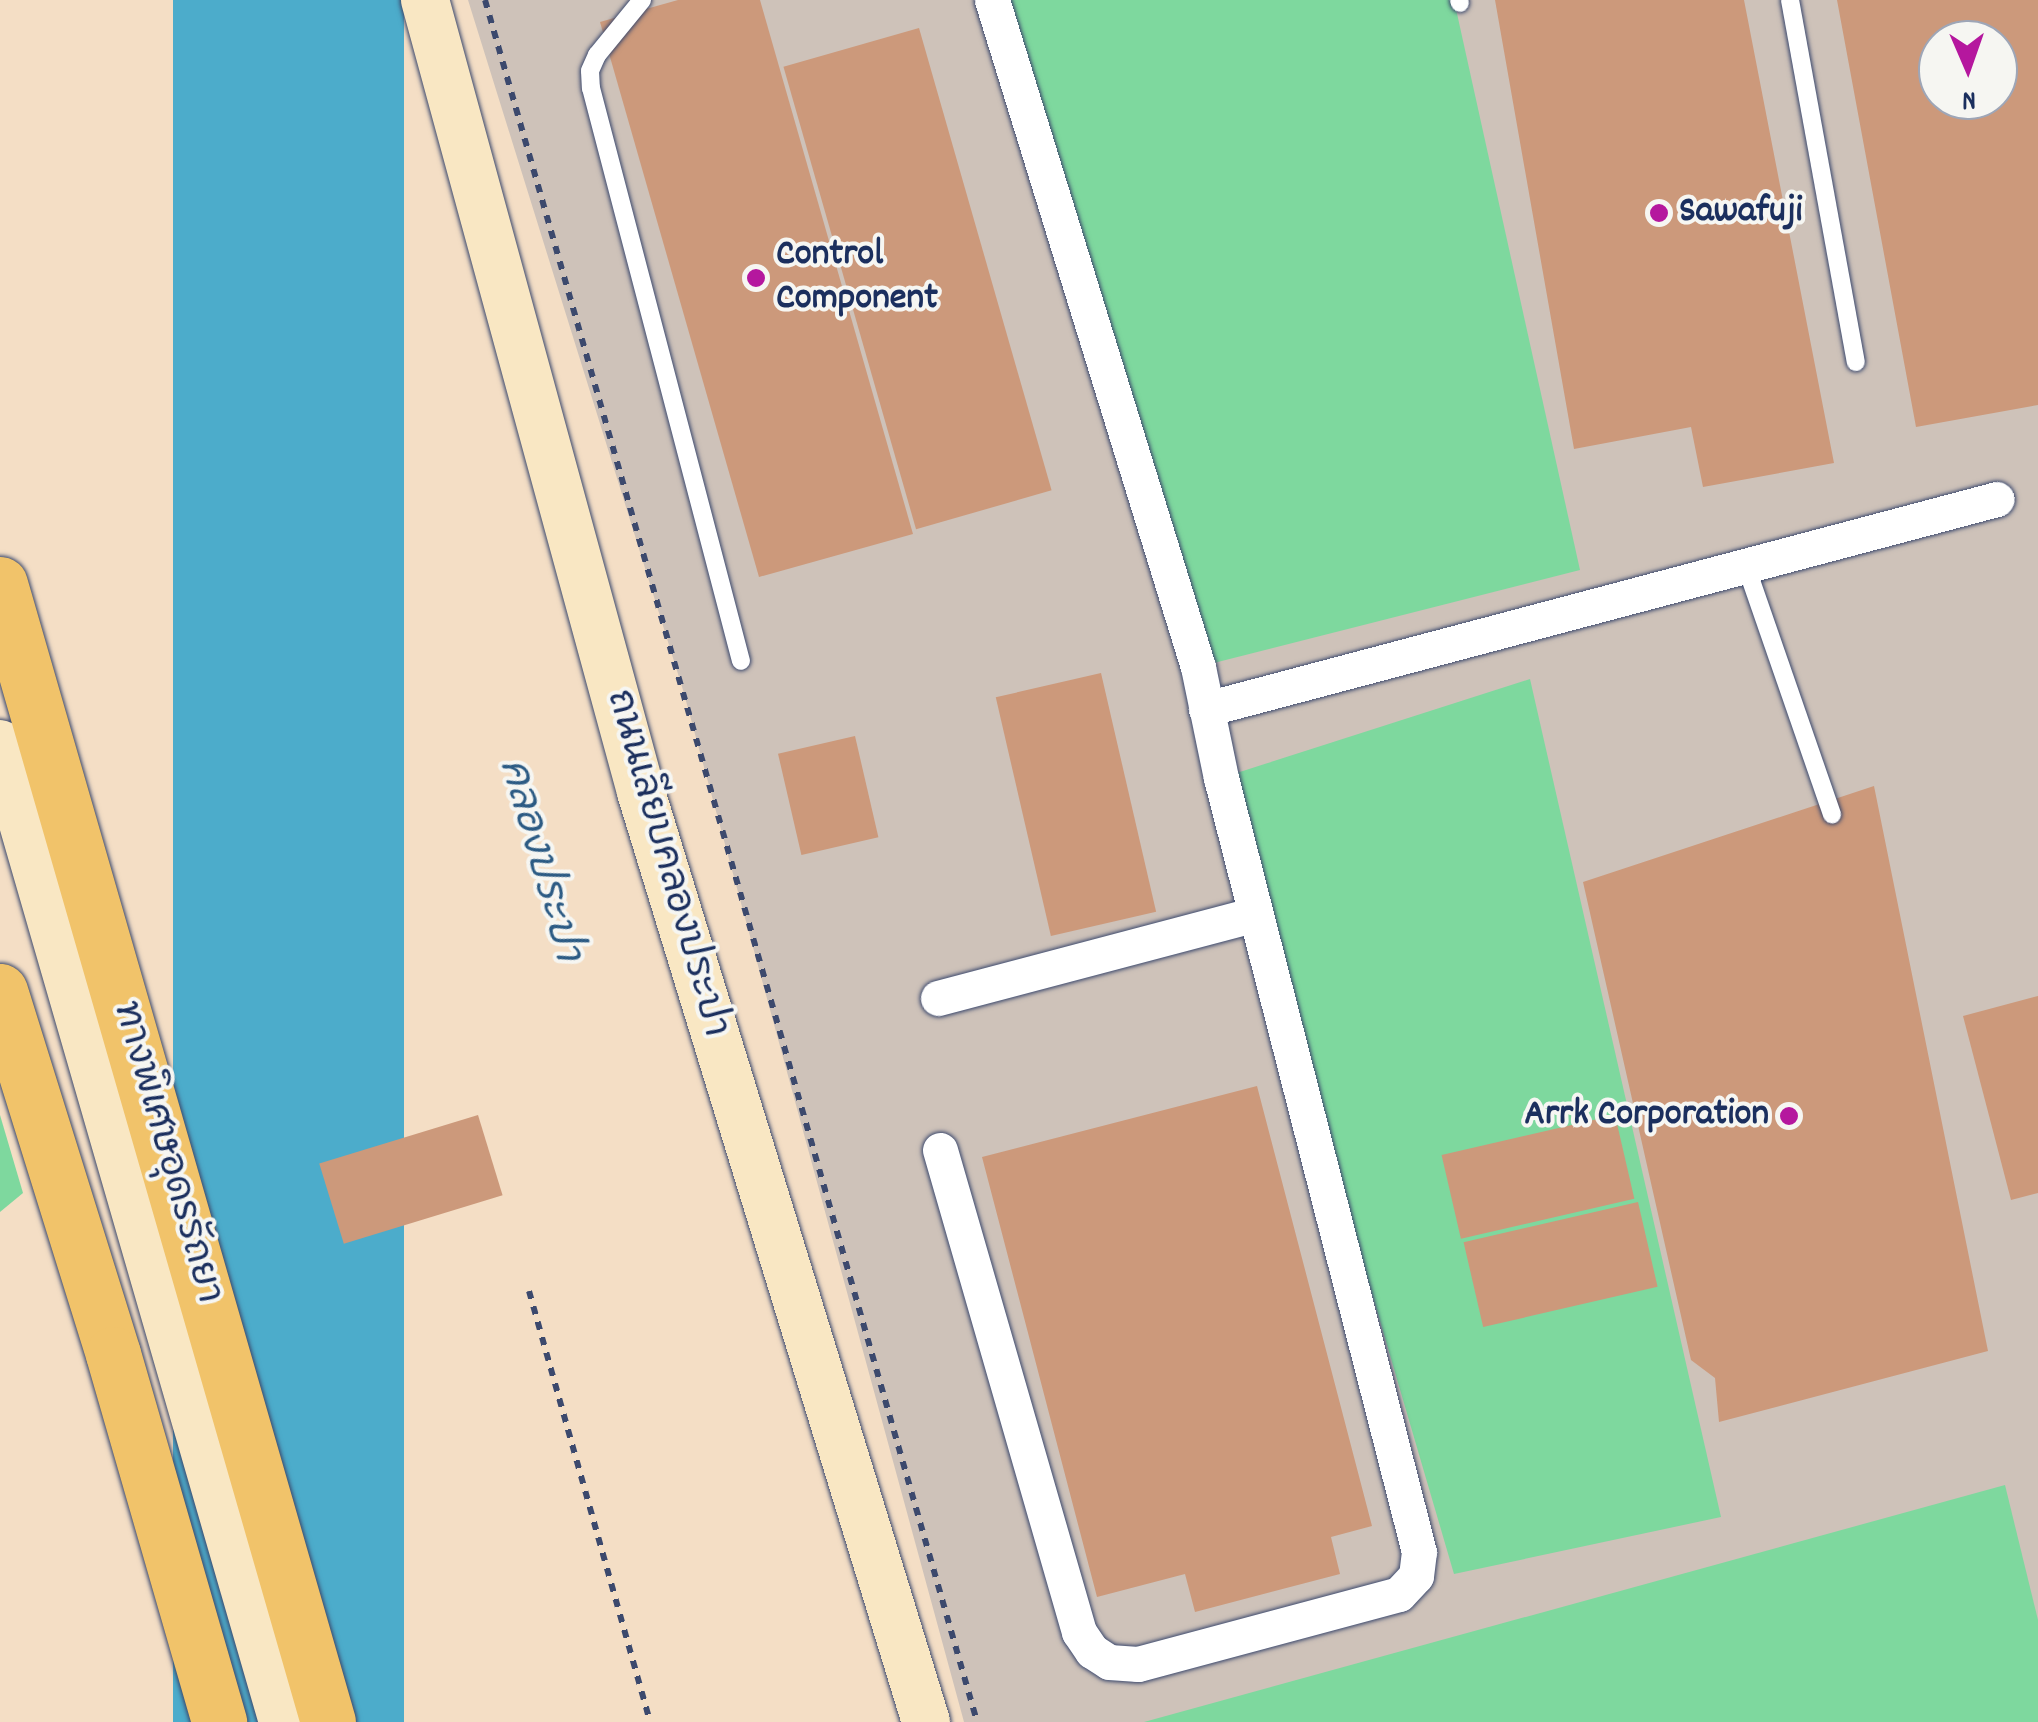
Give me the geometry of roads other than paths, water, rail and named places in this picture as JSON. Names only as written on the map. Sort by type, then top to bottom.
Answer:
[{"type":"highway","name":"ทางพิเศษอุดรรัถยา","points":[[0,584],[328,1722]]},
{"type":"highway","points":[[0,991],[118,1373],[219,1722]]},
{"type":"street","name":"ถนนเลียบคลองประปา","points":[[424,0],[641,792],[926,1722]]},
{"type":"street","points":[[940,1150],[1078,1632],[1092,1651],[1109,1662],[1138,1664],[1399,1594],[1416,1576],[1419,1552],[1255,914],[1192,648],[992,0]]},
{"type":"street","points":[[1206,709],[1998,500]]},
{"type":"street","points":[[0,744],[283,1722]]},
{"type":"street","points":[[938,998],[1255,914]]},
{"type":"lane","points":[[642,0],[597,55],[590,71],[591,88],[741,661]]},
{"type":"lane","points":[[1790,0],[1856,362]]},
{"type":"lane","points":[[1746,566],[1832,815]]},
{"type":"water","points":[[173,0],[404,0],[404,1722],[173,1722]]},
{"type":"place","name":"Sawafuji","points":[[1659,213]]},
{"type":"place","name":"Control Component","points":[[756,278]]},
{"type":"place","name":"Arrk Corporation","points":[[1789,1116]]},
{"type":"water label","name":"คลองประปา","points":[[537,861]]}]
